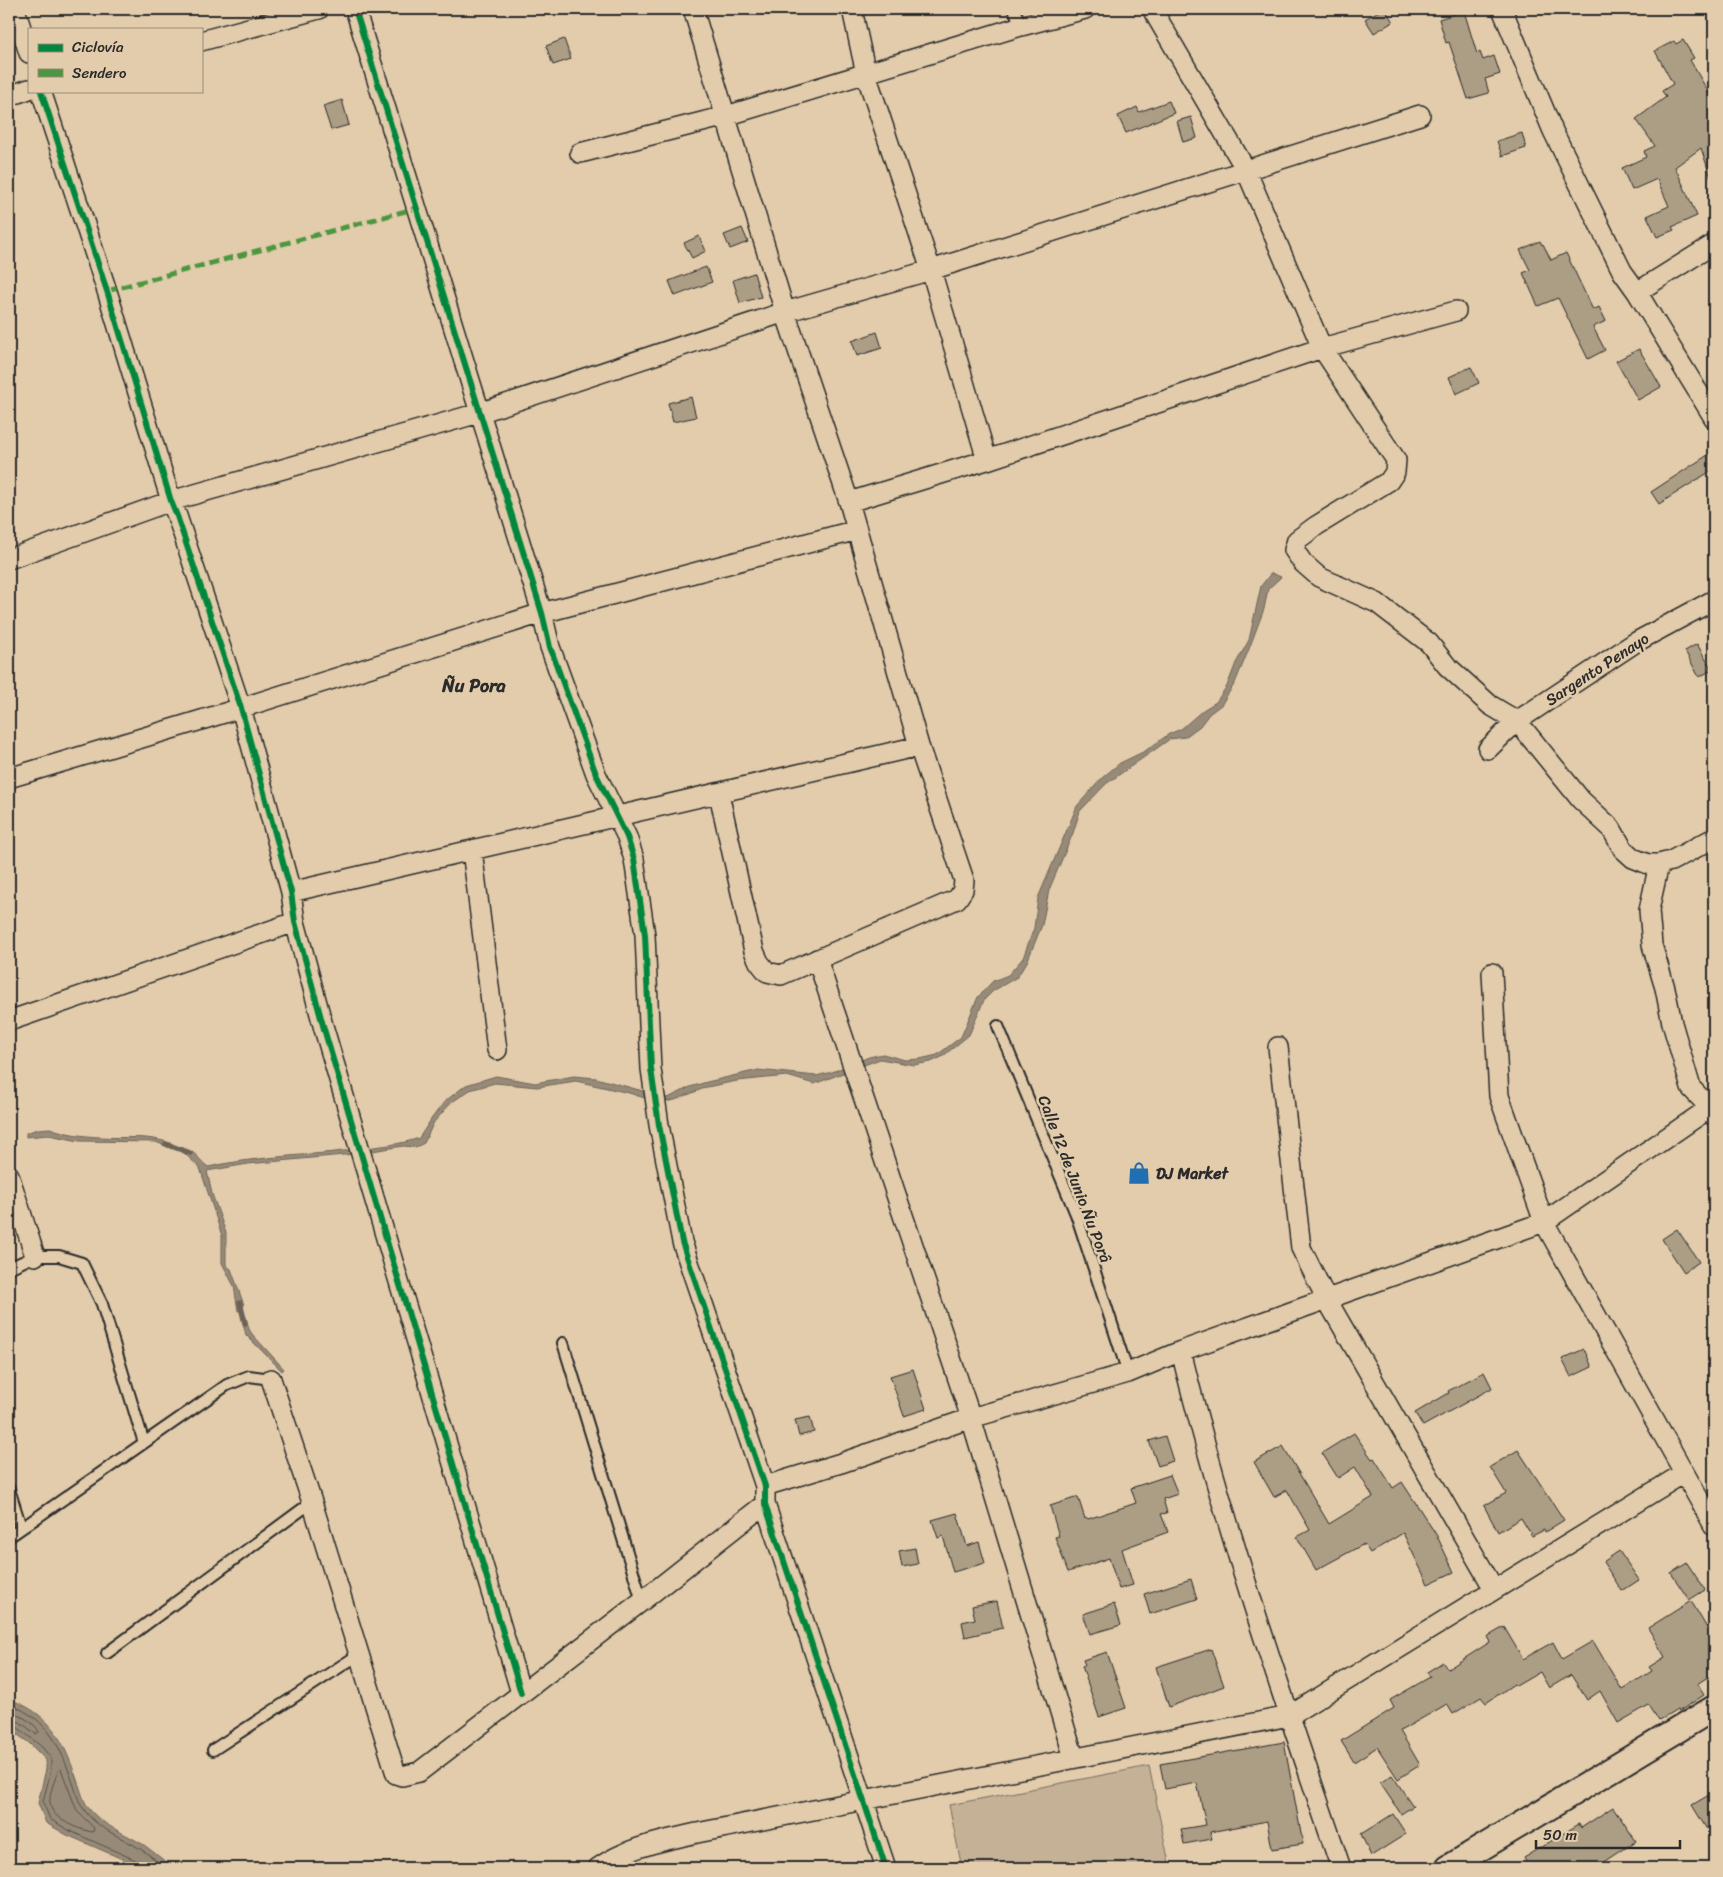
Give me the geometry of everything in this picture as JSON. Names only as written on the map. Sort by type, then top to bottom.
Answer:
[{"type":"street","points":[[15,9],[28,50]]},
{"type":"street","points":[[202,41],[319,9]]},
{"type":"street","points":[[355,9],[542,613],[550,647],[596,774],[627,837],[634,859],[645,935],[651,1069],[659,1125],[682,1242],[886,1868]]},
{"type":"street","points":[[693,9],[785,312],[849,502],[919,746],[964,880],[963,890],[957,899],[817,960],[781,975],[767,972],[754,952],[719,794]]},
{"type":"street","points":[[852,9],[866,74],[931,270],[987,460]]},
{"type":"street","points":[[580,153],[726,116],[1021,26],[1085,9]]},
{"type":"street","points":[[1152,9],[1246,170],[1322,348],[1396,460],[1395,472],[1389,481],[1316,526],[1298,540],[1294,550],[1303,563],[1319,577],[1384,608],[1429,643],[1447,666],[1490,705],[1517,721],[1581,800],[1611,828],[1623,849],[1633,858],[1648,864],[1659,864],[1671,861],[1714,838]]},
{"type":"street","points":[[1502,9],[1553,131],[1622,271],[1637,292],[1714,418]]},
{"type":"street","points":[[9,96],[28,89]]},
{"type":"street","points":[[41,92],[107,291],[171,501],[241,708],[291,892],[295,922],[324,1029],[521,1693]]},
{"type":"street","points":[[9,559],[171,501],[479,413],[785,312],[931,270],[1420,115]]},
{"type":"street","points":[[1637,292],[1714,244]]},
{"type":"street","points":[[849,502],[987,460],[1322,348],[1456,311]]},
{"type":"street","points":[[9,778],[241,708],[542,613],[856,530]]},
{"type":"street","name":"Sargento Penayo","points":[[1488,749],[1517,721],[1636,642],[1714,600]]},
{"type":"street","points":[[291,892],[919,746]]},
{"type":"street","points":[[472,850],[497,1050]]},
{"type":"street","points":[[271,1379],[312,1502],[396,1774],[402,1776],[419,1772],[642,1601],[765,1495],[841,1463],[971,1418],[1128,1373],[1181,1352],[1544,1222],[1713,1110],[1691,1088],[1652,945],[1649,910],[1659,864]]},
{"type":"street","points":[[9,1020],[295,922]]},
{"type":"street","points":[[817,960],[971,1418],[1074,1758]]},
{"type":"street","points":[[1492,973],[1499,1096],[1544,1222],[1714,1526]]},
{"type":"street","points":[[1278,1047],[1301,1248],[1327,1300],[1494,1589]]},
{"type":"street","points":[[9,1175],[35,1256]]},
{"type":"street","points":[[1181,1352],[1204,1442],[1289,1716],[1341,1868]]},
{"type":"street","points":[[598,1868],[617,1856],[639,1847],[697,1833],[1289,1716],[1684,1473]]},
{"type":"street","points":[[1448,1868],[1714,1708]]},
{"type":"lane","points":[[1014,9],[1021,26]]},
{"type":"lane","name":"Calle 12 de Junio Ñu Porâ","points":[[998,1026],[1076,1214],[1128,1373]]},
{"type":"lane","points":[[9,1268],[35,1256],[59,1256],[82,1264],[102,1304],[144,1443]]},
{"type":"lane","points":[[563,1343],[642,1601]]},
{"type":"lane","points":[[9,1537],[227,1385],[249,1376],[271,1379]]},
{"type":"lane","points":[[9,1489],[21,1527]]},
{"type":"lane","points":[[107,1653],[312,1502]]},
{"type":"lane","points":[[213,1750],[358,1655]]},
{"type":"shaded area","points":[[1149,1766],[1170,1868],[962,1868],[949,1805]]},
{"type":"water","points":[[1271,573],[1281,577],[1268,589],[1264,609],[1249,649],[1235,683],[1221,705],[1209,714],[1200,726],[1185,737],[1170,739],[1106,784],[1080,811],[1073,833],[1049,890],[1042,925],[1027,962],[1017,977],[993,991],[984,1000],[969,1035],[942,1057],[931,1062],[914,1065],[880,1059],[814,1084],[787,1076],[737,1081],[707,1087],[675,1100],[660,1103],[629,1093],[576,1081],[537,1087],[495,1083],[470,1090],[452,1102],[434,1122],[424,1143],[416,1147],[403,1146],[354,1154],[248,1164],[207,1171],[212,1194],[226,1233],[226,1265],[231,1269],[244,1305],[242,1310],[238,1311],[234,1286],[222,1263],[222,1236],[200,1168],[184,1153],[185,1149],[195,1154],[208,1167],[249,1160],[392,1145],[419,1138],[444,1102],[466,1085],[496,1076],[535,1083],[574,1076],[596,1078],[668,1098],[690,1087],[758,1070],[816,1076],[832,1072],[869,1057],[883,1054],[905,1060],[937,1055],[961,1037],[978,997],[993,981],[1008,975],[1023,958],[1034,928],[1038,898],[1077,806],[1103,777],[1120,763],[1145,751],[1169,734],[1181,729],[1203,710],[1216,702],[1227,686],[1236,663],[1249,640],[1261,586]]},
{"type":"water","points":[[50,1128],[80,1135],[145,1138],[173,1144],[172,1149],[156,1142],[79,1141],[49,1135],[26,1137],[26,1133]]},
{"type":"water","points":[[246,1317],[252,1334],[284,1369],[282,1371],[246,1335],[242,1319]]},
{"type":"water","points":[[9,1699],[35,1712],[53,1729],[65,1750],[87,1806],[92,1813],[106,1824],[144,1845],[174,1868],[143,1868],[67,1835],[46,1823],[38,1803],[46,1769],[46,1760],[28,1742],[9,1729]]},
{"type":"building","points":[[1385,9],[1393,22],[1374,33],[1365,19]]},
{"type":"building","points":[[1464,11],[1477,54],[1480,52],[1483,60],[1494,56],[1500,74],[1485,79],[1489,93],[1468,99],[1449,42],[1446,43],[1439,19]]},
{"type":"building","points":[[564,39],[571,59],[553,65],[546,46]]},
{"type":"building","points":[[1683,40],[1694,58],[1690,60],[1714,102],[1714,178],[1711,178],[1701,148],[1675,167],[1697,216],[1672,227],[1674,230],[1657,237],[1647,216],[1669,206],[1657,179],[1632,190],[1622,168],[1646,157],[1644,151],[1655,146],[1636,119],[1666,97],[1662,91],[1673,84],[1655,51],[1674,41],[1676,44]]},
{"type":"building","points":[[342,100],[349,125],[331,130],[323,106]]},
{"type":"building","points":[[1169,101],[1174,113],[1126,133],[1118,116],[1137,107],[1139,112]]},
{"type":"building","points":[[1191,117],[1197,138],[1183,142],[1177,121]]},
{"type":"building","points":[[1522,133],[1526,148],[1502,156],[1497,141]]},
{"type":"building","points":[[742,228],[748,242],[730,249],[724,235]]},
{"type":"building","points":[[699,236],[706,251],[692,258],[684,243]]},
{"type":"building","points":[[1540,241],[1551,260],[1566,253],[1593,310],[1599,307],[1606,321],[1593,327],[1605,350],[1588,359],[1558,298],[1538,306],[1523,273],[1530,270],[1520,250]]},
{"type":"building","points":[[706,267],[712,282],[675,296],[669,281]]},
{"type":"building","points":[[754,273],[761,297],[740,303],[733,280]]},
{"type":"building","points":[[877,332],[882,348],[857,356],[852,341]]},
{"type":"building","points":[[1639,349],[1661,387],[1638,400],[1616,361]]},
{"type":"building","points":[[1471,367],[1479,383],[1456,394],[1449,377]]},
{"type":"building","points":[[691,397],[696,417],[673,422],[668,403]]},
{"type":"building","points":[[1714,451],[1714,469],[1659,504],[1651,492]]},
{"type":"building","points":[[1697,644],[1712,670],[1699,677],[1685,651]]},
{"type":"building","points":[[1677,1229],[1699,1262],[1684,1272],[1662,1239]]},
{"type":"building","points":[[1584,1349],[1592,1367],[1571,1377],[1562,1359]]},
{"type":"building","points":[[913,1369],[926,1409],[904,1416],[890,1376]]},
{"type":"building","points":[[1484,1372],[1492,1388],[1423,1426],[1415,1413],[1449,1393],[1448,1391]]},
{"type":"building","points":[[810,1417],[814,1432],[799,1436],[795,1420]]},
{"type":"building","points":[[1354,1433],[1372,1459],[1374,1458],[1393,1488],[1402,1482],[1437,1536],[1454,1572],[1428,1584],[1403,1533],[1370,1553],[1364,1544],[1316,1570],[1297,1537],[1310,1530],[1287,1490],[1274,1497],[1254,1462],[1283,1446],[1329,1524],[1373,1497],[1355,1467],[1338,1478],[1322,1453]]},
{"type":"building","points":[[1165,1436],[1173,1461],[1158,1466],[1149,1441]]},
{"type":"building","points":[[1518,1450],[1564,1520],[1545,1532],[1544,1530],[1532,1536],[1521,1518],[1498,1532],[1484,1506],[1506,1493],[1490,1467]]},
{"type":"building","points":[[1170,1475],[1178,1494],[1163,1499],[1167,1513],[1161,1514],[1168,1532],[1122,1549],[1133,1585],[1119,1589],[1109,1558],[1068,1572],[1055,1537],[1059,1536],[1050,1506],[1078,1497],[1085,1519],[1088,1519],[1136,1503],[1131,1488]]},
{"type":"building","points":[[957,1513],[967,1546],[979,1542],[985,1563],[953,1572],[943,1536],[938,1538],[932,1520]]},
{"type":"building","points":[[915,1548],[918,1564],[902,1567],[899,1551]]},
{"type":"building","points":[[1619,1551],[1639,1580],[1622,1591],[1603,1562]]},
{"type":"building","points":[[1687,1563],[1705,1590],[1689,1600],[1671,1573]]},
{"type":"building","points":[[1191,1579],[1197,1599],[1150,1614],[1144,1594]]},
{"type":"building","points":[[997,1601],[1003,1628],[965,1637],[962,1622],[975,1619],[972,1606]]},
{"type":"building","points":[[1691,1601],[1707,1628],[1714,1624],[1714,1673],[1697,1684],[1704,1695],[1678,1712],[1677,1710],[1659,1721],[1649,1705],[1618,1723],[1600,1691],[1587,1700],[1571,1675],[1549,1688],[1540,1672],[1516,1686],[1514,1684],[1486,1703],[1481,1697],[1453,1714],[1447,1704],[1400,1731],[1420,1765],[1398,1779],[1377,1747],[1354,1762],[1341,1741],[1394,1708],[1390,1700],[1430,1677],[1427,1672],[1443,1662],[1448,1669],[1490,1642],[1487,1637],[1504,1627],[1523,1659],[1553,1642],[1562,1659],[1593,1641],[1622,1690],[1652,1671],[1649,1667],[1665,1657],[1648,1628]]},
{"type":"building","points":[[1114,1604],[1121,1625],[1090,1634],[1083,1614]]},
{"type":"building","points":[[1211,1649],[1224,1686],[1169,1707],[1156,1667]]},
{"type":"building","points":[[1107,1652],[1126,1708],[1099,1717],[1082,1666],[1085,1665],[1083,1660]]},
{"type":"building","points":[[1284,1742],[1303,1844],[1272,1849],[1267,1821],[1210,1832],[1212,1839],[1184,1844],[1181,1829],[1206,1825],[1197,1783],[1165,1789],[1160,1764]]},
{"type":"building","points":[[1392,1775],[1413,1806],[1401,1814],[1380,1783]]},
{"type":"building","points":[[1714,1792],[1714,1841],[1692,1805]]},
{"type":"building","points":[[1613,1807],[1636,1841],[1603,1863],[1607,1868],[1529,1868],[1523,1858],[1579,1824],[1581,1828]]},
{"type":"building","points":[[1393,1814],[1406,1834],[1371,1856],[1361,1834]]},
{"type":"waterway","points":[[166,1144],[190,1153]]},
{"type":"waterway","points":[[240,1303],[245,1323]]},
{"type":"marked path","points":[[107,291],[417,208]]},
{"type":"cycle path","points":[[355,9],[542,613],[550,647],[596,774],[627,837],[634,859],[645,935],[651,1069],[659,1125],[682,1242],[765,1486],[765,1504],[886,1868]]},
{"type":"cycle path","points":[[41,92],[107,291],[171,501],[241,708],[291,892],[295,922],[324,1029],[521,1693]]},
{"type":"place","name":"DJ Market","points":[[1139,1173]]},
{"type":"district","name":"Ñu Pora","points":[[474,686]]}]
